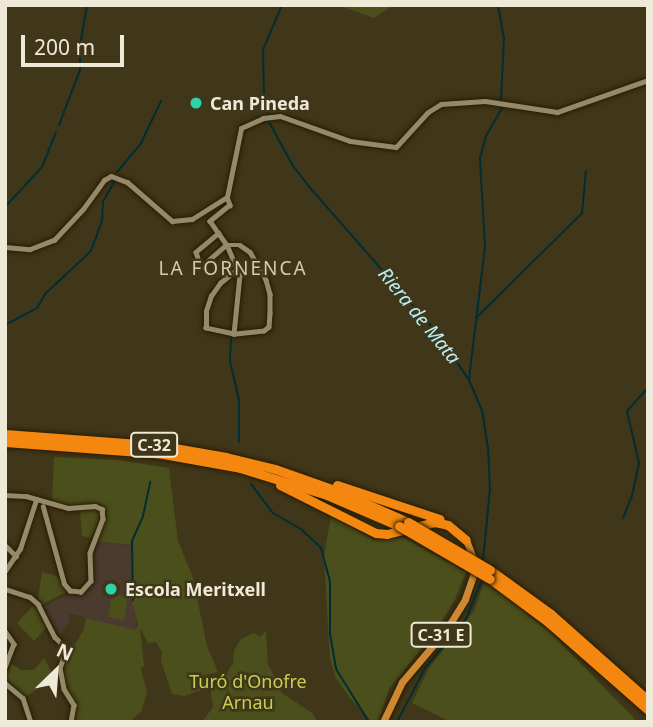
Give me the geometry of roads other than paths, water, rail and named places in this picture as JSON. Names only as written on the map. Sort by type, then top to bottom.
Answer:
[{"type":"highway","name":"C-32","points":[[5,432],[163,446],[275,469],[335,490],[404,524],[490,574],[560,622],[648,700]]},
{"type":"highway","name":"C-32","points":[[5,442],[106,449],[213,463],[316,492],[404,524]]},
{"type":"highway","points":[[5,448],[106,449]]},
{"type":"highway","points":[[213,463],[293,491],[376,533],[387,534],[435,522],[448,525],[466,540]]},
{"type":"highway","points":[[275,469],[282,468],[440,519],[454,526],[466,540]]},
{"type":"highway","name":"C-32","points":[[490,574],[648,710]]},
{"type":"main road","name":"C-31 E","points":[[383,722],[402,682],[446,630],[465,599],[474,573],[473,558],[466,540]]},
{"type":"street","points":[[234,334],[240,280],[226,245],[211,219],[230,205],[227,197],[241,128],[273,116],[350,141],[396,147],[428,112],[441,104],[485,101],[557,111],[648,80]]},
{"type":"street","points":[[5,247],[30,249],[54,240],[111,176],[127,182],[164,216],[176,222],[192,219],[227,197]]},
{"type":"street","points":[[219,233],[196,252],[200,264],[226,245],[240,245],[250,252],[270,294],[267,330],[234,334],[209,330],[205,318],[209,301],[215,289],[237,270]]},
{"type":"street","points":[[5,495],[44,505],[74,509],[96,506],[102,509],[103,519],[90,552],[91,581],[80,592],[70,592],[64,584],[44,505]]},
{"type":"street","points":[[5,570],[16,556],[35,503]]},
{"type":"street","points":[[5,545],[16,556]]},
{"type":"street","points":[[5,589],[38,604],[57,639],[67,649],[60,668],[64,689],[74,705],[71,722]]},
{"type":"street","points":[[5,631],[14,644],[5,668]]},
{"type":"street","points":[[5,683],[26,702],[31,722]]},
{"type":"waterway","points":[[59,125],[80,70],[80,46],[87,5]]},
{"type":"waterway","name":"Riera de Mata","points":[[282,5],[263,50],[264,93],[269,122],[293,166],[437,333],[469,380],[482,410],[488,447],[490,489],[483,560]]},
{"type":"waterway","points":[[498,5],[504,38],[501,100]]},
{"type":"waterway","points":[[117,172],[141,143],[161,101]]},
{"type":"waterway","points":[[469,379],[485,246],[480,158],[486,136],[502,108]]},
{"type":"waterway","points":[[5,207],[42,167],[56,133]]},
{"type":"waterway","points":[[476,318],[582,213],[586,171]]},
{"type":"waterway","points":[[5,325],[37,308],[45,294],[91,251],[102,221],[103,201],[115,181]]},
{"type":"waterway","points":[[231,339],[230,361],[239,399],[239,442]]},
{"type":"waterway","points":[[623,518],[632,496],[639,463],[627,411],[648,388]]},
{"type":"waterway","points":[[133,600],[132,541],[143,516],[150,482]]},
{"type":"waterway","points":[[251,484],[273,513],[302,530],[321,548],[330,581],[330,634],[336,669],[369,722]]},
{"type":"waterway","name":"Riera de Mata","points":[[397,722],[425,668],[466,619],[482,580]]},
{"type":"place","name":"Can Pineda","points":[[196,103]]},
{"type":"place","name":"Escola Meritxell","points":[[111,589]]},
{"type":"district","name":"LA FORNENCA","points":[[233,269]]},
{"type":"park label","name":"Turó d'Onofre Arnau","points":[[248,692]]}]
